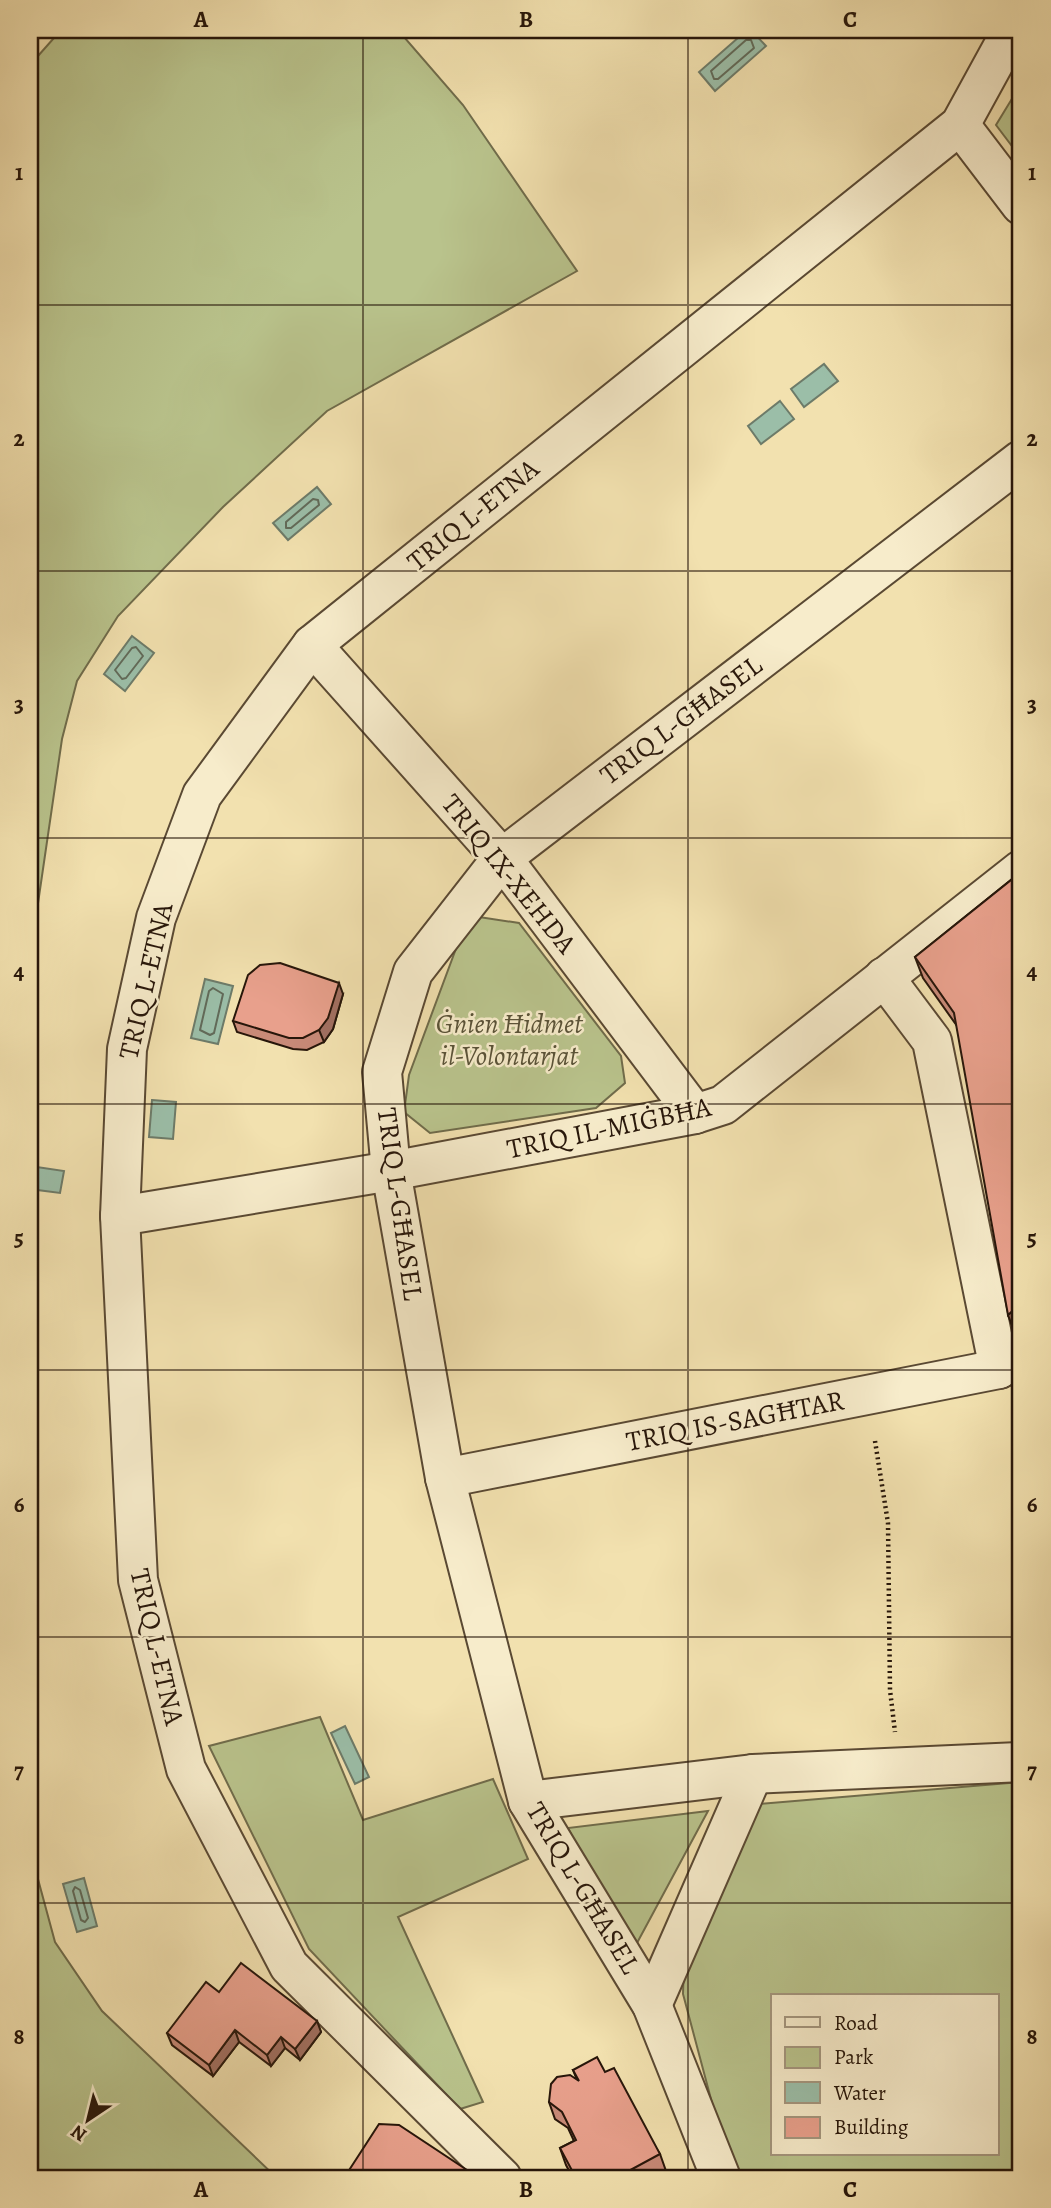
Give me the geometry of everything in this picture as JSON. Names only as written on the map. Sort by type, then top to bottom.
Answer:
[{"type":"street","name":"TRIQ L-ETNA","points":[[502,2178],[289,1966],[186,1769],[138,1580],[120,1216],[127,1049],[156,918],[202,795],[312,645],[960,125],[1012,30]]},
{"type":"street","points":[[960,125],[1021,205]]},
{"type":"street","name":"TRIQ L-GĦASEL","points":[[722,2178],[652,2005],[528,1801],[445,1478],[391,1171],[382,1072],[412,972],[502,858],[1021,460]]},
{"type":"street","name":"TRIQ IX-XEHDA","points":[[312,645],[502,858],[695,1114]]},
{"type":"street","name":"TRIQ IL-MIĠBĦA","points":[[120,1216],[391,1171],[695,1114],[723,1105],[1021,870]]},
{"type":"street","points":[[884,977],[932,1041],[1010,1363]]},
{"type":"street","name":"TRIQ IS-SAGĦTAR","points":[[445,1478],[1010,1363]]},
{"type":"street","points":[[528,1801],[753,1774],[1021,1762]]},
{"type":"street","points":[[652,2005],[753,1774]]},
{"type":"path","points":[[875,1441],[888,1523],[890,1690],[900,1768]]},
{"type":"green space","points":[[61,30],[398,30],[463,105],[577,271],[327,411],[223,507],[118,616],[77,681],[62,739],[30,958],[30,65]]},
{"type":"green space","points":[[1021,84],[1021,158],[996,125]]},
{"type":"green space","name":"Ġnien Ħidmet il-Volontarjat","points":[[479,917],[519,923],[621,1056],[625,1083],[596,1108],[430,1133],[404,1112],[409,1075],[457,946]]},
{"type":"green space","points":[[320,1717],[363,1820],[493,1779],[528,1859],[398,1917],[483,2102],[460,2109],[309,1949],[209,1746]]},
{"type":"green space","points":[[1021,1782],[1021,2178],[732,2178],[683,1994],[685,1929],[758,1804]]},
{"type":"green space","points":[[708,1811],[630,1956],[568,1828]]},
{"type":"green space","points":[[30,1834],[35,1868],[55,1942],[102,2011],[277,2178],[30,2178]]},
{"type":"water","points":[[747,30],[751,30],[766,46],[715,91],[699,72]]},
{"type":"water","points":[[824,364],[838,381],[804,407],[791,389]]},
{"type":"water","points":[[780,401],[794,419],[761,444],[748,426]]},
{"type":"water","points":[[317,487],[331,504],[288,540],[273,523]]},
{"type":"water","points":[[132,636],[154,653],[125,691],[104,674]]},
{"type":"water","points":[[205,979],[233,986],[218,1044],[191,1038]]},
{"type":"water","points":[[152,1100],[176,1102],[173,1139],[149,1137]]},
{"type":"water","points":[[30,1166],[64,1171],[60,1193],[30,1189]]},
{"type":"water","points":[[345,1726],[369,1777],[355,1784],[331,1733]]},
{"type":"water","points":[[84,1878],[97,1926],[77,1932],[63,1884]]},
{"type":"building","points":[[1021,872],[1021,1303],[1008,1315],[954,1013],[915,957]]},
{"type":"building","points":[[280,963],[339,983],[328,1018],[319,1030],[303,1038],[289,1038],[233,1021],[248,975],[260,965]]},
{"type":"building","points":[[241,1963],[317,2021],[295,2049],[281,2037],[267,2055],[235,2030],[209,2065],[167,2033],[206,1982],[219,1992]]},
{"type":"building","points":[[597,2057],[605,2072],[614,2068],[660,2154],[623,2174],[625,2178],[596,2178],[593,2171],[576,2178],[560,2148],[576,2140],[562,2112],[549,2102],[551,2084],[557,2077],[570,2075],[579,2081],[573,2070]]},
{"type":"building","points":[[379,2124],[399,2125],[473,2174],[470,2178],[344,2178]]}]
